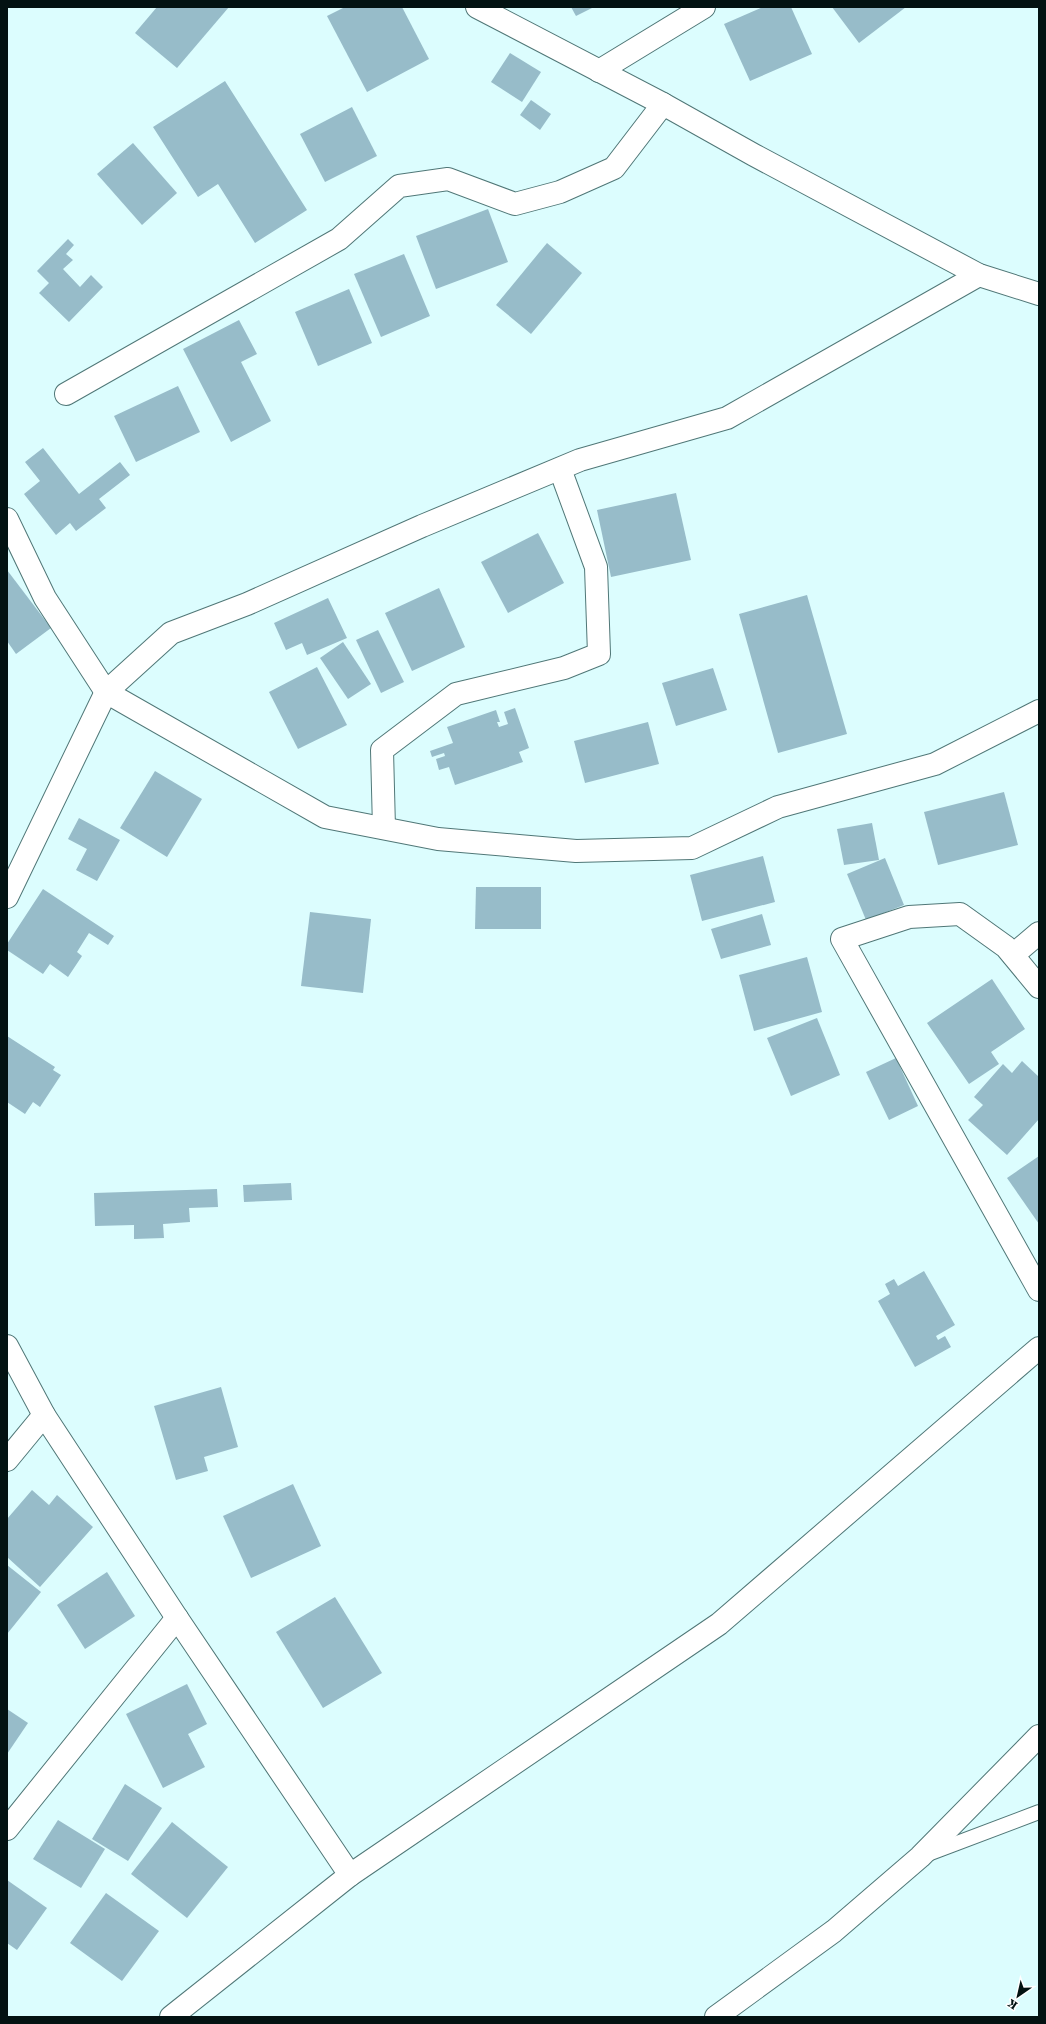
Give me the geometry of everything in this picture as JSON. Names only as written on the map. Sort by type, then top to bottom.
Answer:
[{"type":"street","points":[[478,7],[663,104],[754,155],[979,275],[1039,294]]},
{"type":"street","points":[[599,71],[704,7]]},
{"type":"street","points":[[66,394],[339,239],[399,186],[448,179],[515,204],[560,192],[614,168],[663,104]]},
{"type":"street","points":[[7,897],[106,692],[171,633],[247,604],[422,526],[580,460],[726,418],[979,275]]},
{"type":"street","points":[[384,828],[382,750],[456,694],[564,668],[599,654],[596,567],[560,469]]},
{"type":"street","points":[[7,518],[45,598],[106,692],[325,817],[438,839],[576,851],[692,848],[778,808],[935,764],[1039,711]]},
{"type":"street","points":[[1039,987],[1006,947],[960,914],[909,918],[842,939],[1039,1290]]},
{"type":"street","points":[[1013,955],[1039,933]]},
{"type":"street","points":[[7,1346],[44,1415],[177,1618],[350,1874]]},
{"type":"street","points":[[172,2017],[350,1874],[719,1624],[1039,1348]]},
{"type":"street","points":[[7,1460],[44,1415]]},
{"type":"street","points":[[7,1829],[177,1618]]},
{"type":"street","points":[[716,2017],[834,1931],[920,1857],[1039,1736]]},
{"type":"lane","points":[[920,1857],[1039,1812]]},
{"type":"building","points":[[157,7],[229,7],[177,68],[135,33]]},
{"type":"building","points":[[345,7],[402,7],[429,59],[367,92],[327,16]]},
{"type":"building","points":[[571,7],[594,7],[576,16]]},
{"type":"building","points":[[763,7],[791,7],[812,54],[750,81],[724,24]]},
{"type":"building","points":[[832,7],[906,7],[859,43]]},
{"type":"building","points":[[510,53],[541,72],[522,102],[491,82]]},
{"type":"building","points":[[225,81],[307,210],[255,243],[218,184],[198,197],[153,127]]},
{"type":"building","points":[[531,100],[551,114],[540,130],[520,115]]},
{"type":"building","points":[[352,107],[377,156],[325,182],[300,134]]},
{"type":"building","points":[[133,143],[177,193],[142,225],[97,174]]},
{"type":"building","points":[[488,209],[508,262],[436,289],[416,236]]},
{"type":"building","points":[[68,239],[74,245],[66,254],[73,260],[63,269],[80,287],[91,275],[103,287],[69,322],[39,293],[49,283],[37,271]]},
{"type":"building","points":[[547,243],[582,273],[531,334],[496,305]]},
{"type":"building","points":[[404,254],[430,316],[381,337],[354,274]]},
{"type":"building","points":[[349,289],[372,343],[318,366],[295,312]]},
{"type":"building","points":[[239,320],[257,354],[241,362],[271,421],[231,442],[183,349]]},
{"type":"building","points":[[178,386],[200,432],[136,462],[114,416]]},
{"type":"building","points":[[43,448],[79,494],[120,462],[130,475],[99,499],[106,508],[76,531],[70,523],[56,535],[24,494],[40,481],[25,462]]},
{"type":"building","points":[[676,493],[691,560],[611,577],[597,510]]},
{"type":"building","points":[[538,533],[564,583],[508,613],[481,562]]},
{"type":"building","points":[[7,570],[51,628],[16,654],[7,641]]},
{"type":"building","points":[[439,588],[465,647],[412,671],[385,613]]},
{"type":"building","points":[[807,595],[847,734],[778,753],[739,614]]},
{"type":"building","points":[[328,598],[347,638],[307,655],[302,643],[286,650],[274,623]]},
{"type":"building","points":[[378,630],[404,682],[381,693],[356,640]]},
{"type":"building","points":[[343,642],[371,684],[348,699],[320,658]]},
{"type":"building","points":[[317,667],[347,725],[298,749],[269,692]]},
{"type":"building","points":[[713,668],[727,710],[676,726],[662,683]]},
{"type":"building","points":[[515,708],[529,748],[519,752],[523,762],[455,785],[449,767],[439,770],[436,759],[445,756],[444,753],[432,757],[430,751],[453,743],[447,727],[496,710],[500,722],[497,722],[499,727],[508,724],[504,712]]},
{"type":"building","points":[[648,722],[659,764],[585,783],[574,741]]},
{"type":"building","points":[[155,771],[202,799],[167,857],[120,828]]},
{"type":"building","points":[[1004,792],[1018,845],[938,865],[924,812]]},
{"type":"building","points":[[79,818],[120,840],[97,881],[76,870],[87,849],[68,839]]},
{"type":"building","points":[[872,823],[879,860],[844,865],[837,829]]},
{"type":"building","points":[[763,856],[775,902],[702,921],[690,875]]},
{"type":"building","points":[[885,858],[904,905],[866,920],[847,874]]},
{"type":"building","points":[[476,887],[541,887],[541,929],[475,929]]},
{"type":"building","points":[[43,889],[114,936],[108,945],[89,933],[77,952],[82,956],[68,977],[50,964],[43,974],[7,950],[7,944]]},
{"type":"building","points":[[310,912],[371,919],[363,993],[301,986]]},
{"type":"building","points":[[762,914],[771,945],[721,959],[711,929]]},
{"type":"building","points":[[807,957],[822,1012],[754,1031],[739,975]]},
{"type":"building","points":[[992,979],[1025,1029],[991,1052],[999,1064],[969,1084],[927,1023]]},
{"type":"building","points":[[817,1018],[840,1075],[791,1096],[767,1038]]},
{"type":"building","points":[[7,1036],[55,1067],[53,1070],[61,1075],[40,1107],[33,1102],[25,1114],[7,1102]]},
{"type":"building","points":[[896,1058],[918,1106],[889,1120],[866,1072]]},
{"type":"building","points":[[1022,1061],[1039,1077],[1039,1119],[1007,1155],[968,1120],[983,1105],[974,1097],[1003,1064],[1012,1073]]},
{"type":"building","points":[[1039,1156],[1039,1224],[1007,1178]]},
{"type":"building","points":[[291,1183],[292,1200],[244,1202],[243,1185]]},
{"type":"building","points":[[217,1189],[218,1207],[189,1208],[190,1222],[163,1224],[164,1238],[134,1239],[134,1225],[95,1226],[94,1193]]},
{"type":"building","points":[[924,1271],[955,1325],[936,1336],[938,1340],[945,1336],[951,1347],[915,1367],[878,1301],[890,1294],[885,1284],[894,1279],[898,1286]]},
{"type":"building","points":[[221,1387],[238,1447],[204,1457],[208,1471],[176,1480],[154,1406]]},
{"type":"building","points":[[293,1484],[321,1546],[251,1578],[223,1516]]},
{"type":"building","points":[[32,1490],[49,1505],[57,1495],[93,1527],[40,1587],[7,1557],[7,1519]]},
{"type":"building","points":[[7,1565],[41,1592],[7,1634]]},
{"type":"building","points":[[107,1572],[135,1616],[85,1649],[57,1605]]},
{"type":"building","points":[[335,1597],[382,1673],[323,1708],[276,1632]]},
{"type":"building","points":[[187,1684],[207,1724],[188,1734],[205,1767],[163,1788],[126,1714]]},
{"type":"building","points":[[7,1709],[28,1723],[7,1754]]},
{"type":"building","points":[[125,1784],[162,1808],[128,1861],[92,1839]]},
{"type":"building","points":[[58,1820],[105,1849],[81,1888],[33,1859]]},
{"type":"building","points":[[172,1822],[228,1867],[187,1918],[131,1874]]},
{"type":"building","points":[[7,1880],[47,1908],[17,1950],[7,1943]]},
{"type":"building","points":[[106,1893],[159,1931],[122,1981],[70,1943]]}]
